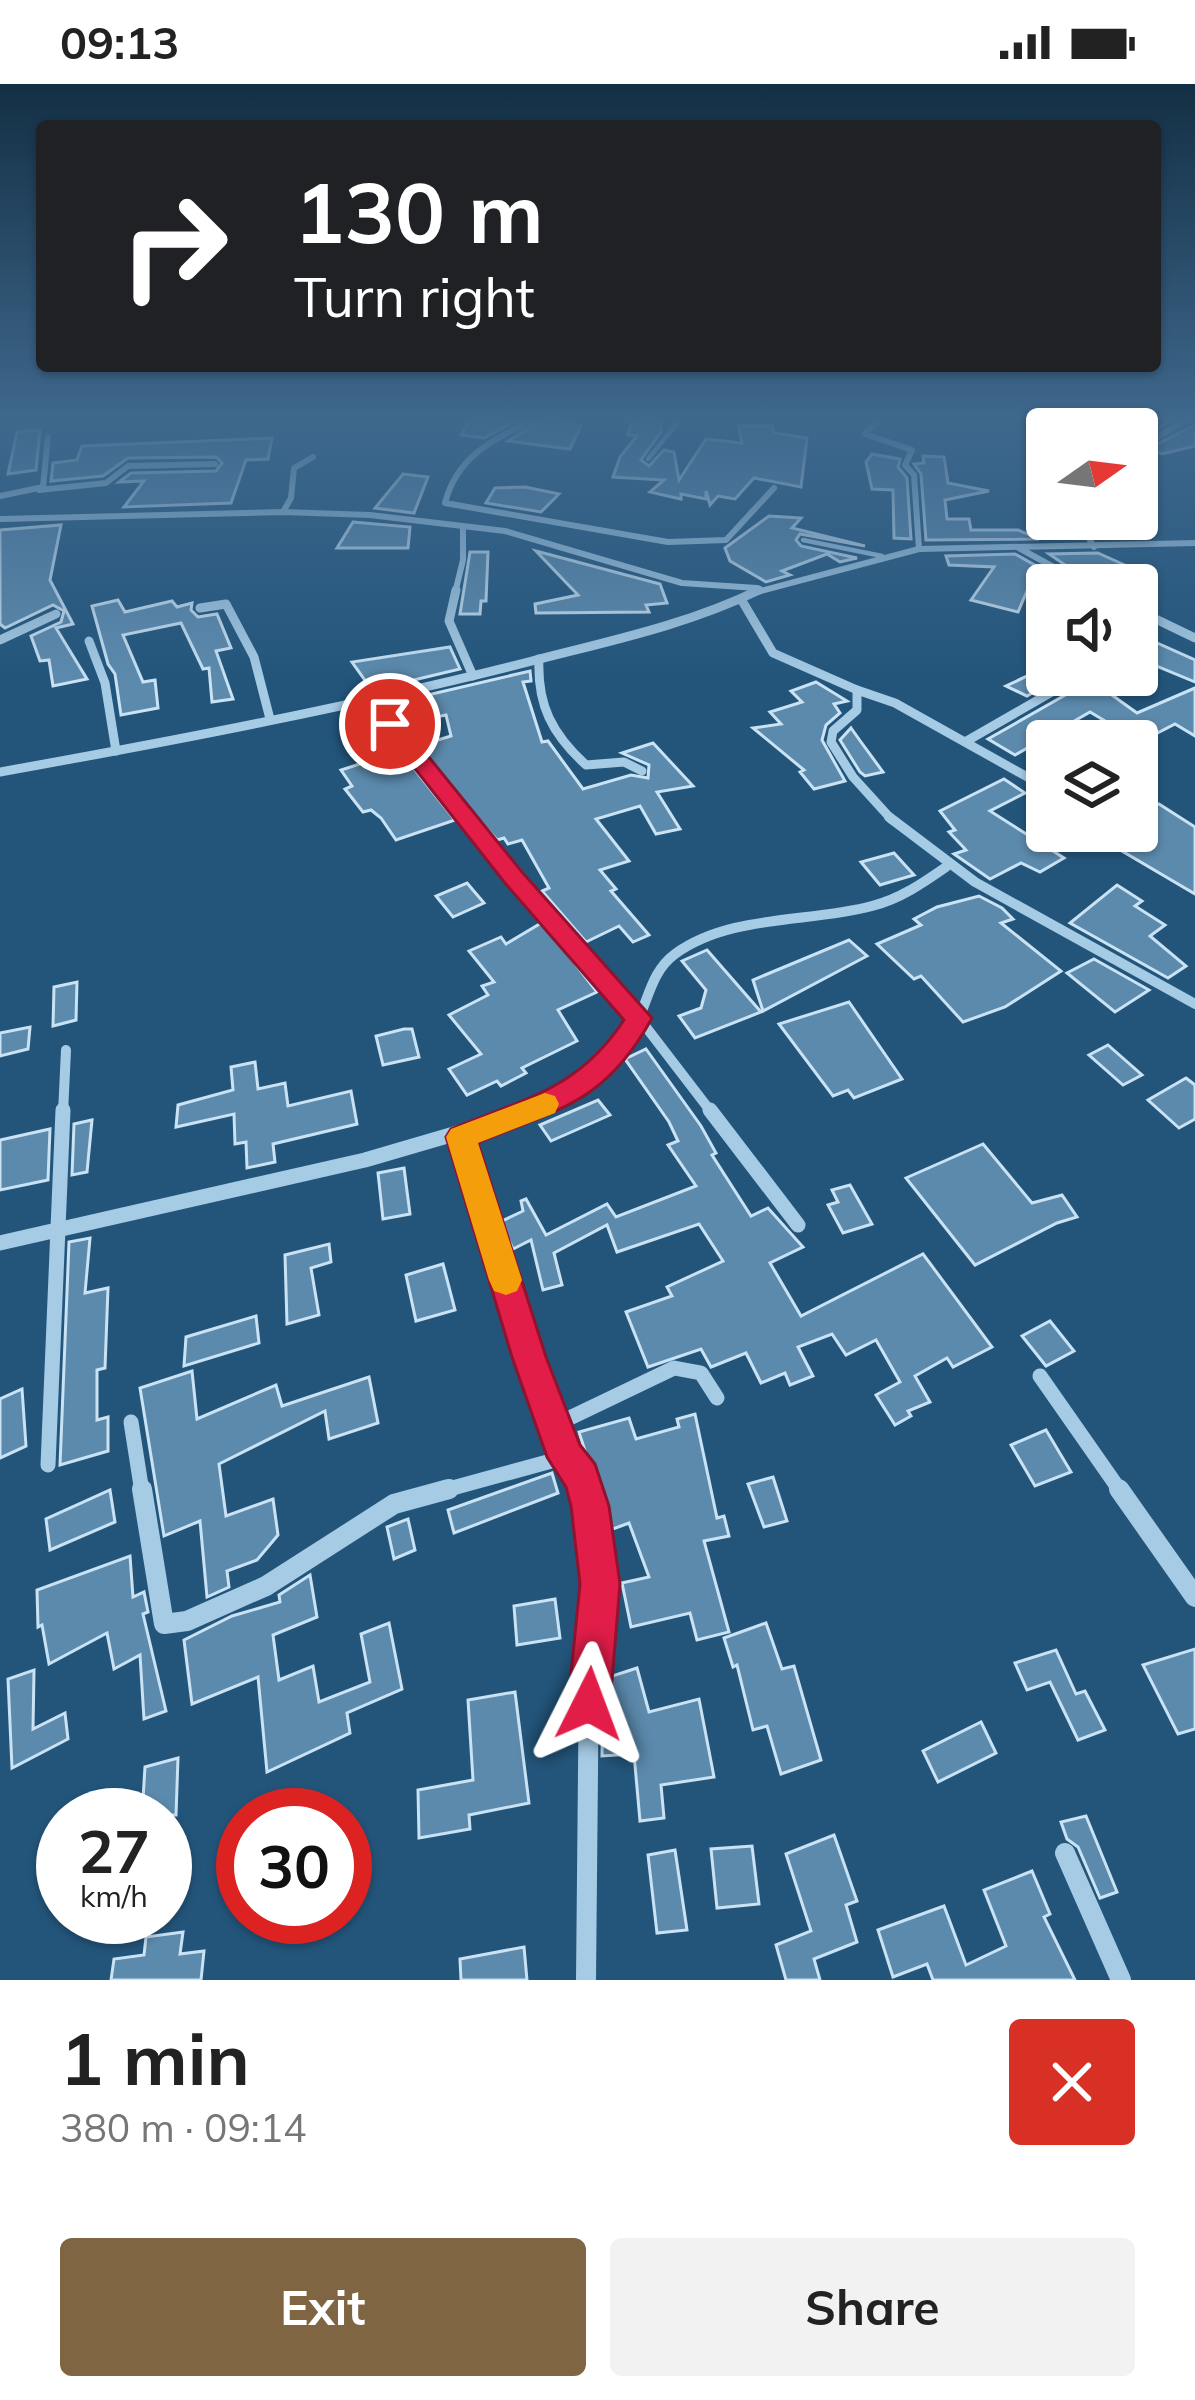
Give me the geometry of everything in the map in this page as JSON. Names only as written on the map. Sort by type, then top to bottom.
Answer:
[{"type":"street","points":[[283,512],[287,504]]},
{"type":"street","points":[[453,504],[668,542],[706,542],[726,540],[759,504]]},
{"type":"street","points":[[916,504],[919,549]]},
{"type":"street","points":[[0,519],[358,514],[532,537],[656,578],[763,588]]},
{"type":"street","points":[[463,527],[463,560],[448,622],[473,676]]},
{"type":"street","points":[[1090,540],[1094,547]]},
{"type":"street","points":[[0,772],[473,676],[706,616],[763,588],[882,556],[919,549],[1195,543]]},
{"type":"street","points":[[1017,547],[1048,564]]},
{"type":"street","points":[[741,598],[773,653],[895,703],[1026,776]]},
{"type":"street","points":[[200,608],[226,604],[254,657],[270,719]]},
{"type":"street","points":[[0,640],[56,614]]},
{"type":"street","points":[[1158,620],[1195,638]]},
{"type":"street","points":[[89,641],[105,682],[116,751]]},
{"type":"street","points":[[538,659],[536,692],[558,741],[586,765],[624,762],[642,772]]},
{"type":"street","points":[[857,690],[857,710],[833,731],[831,742],[893,822],[946,867],[1195,1004]]},
{"type":"street","points":[[964,742],[1044,696]]},
{"type":"street","points":[[367,698],[513,877],[639,1018],[798,1225]]},
{"type":"street","points":[[0,1244],[226,1196],[461,1137],[581,1088],[611,1063],[639,1018],[652,975],[679,950],[748,923],[790,922],[878,905],[946,867]]},
{"type":"street","points":[[48,1465],[66,1050]]},
{"type":"street","points":[[461,1137],[566,1457],[582,1477],[590,1506],[600,1584],[589,1666],[586,1980]]},
{"type":"street","points":[[555,1425],[674,1369],[701,1373],[717,1398]]},
{"type":"street","points":[[1040,1376],[1195,1597]]},
{"type":"street","points":[[131,1422],[164,1624],[187,1621],[266,1586],[394,1504],[566,1457]]},
{"type":"street","points":[[1065,1853],[1121,1980]]},
{"type":"lane","points":[[803,540],[882,556]]},
{"type":"building","points":[[378,504],[417,504],[414,513],[375,508]]},
{"type":"building","points":[[495,504],[549,504],[541,512]]},
{"type":"building","points":[[893,504],[909,504],[911,539],[894,538]]},
{"type":"building","points":[[923,504],[945,504],[947,519],[969,519],[971,530],[1018,530],[1026,533],[1026,539],[926,540]]},
{"type":"building","points":[[769,516],[801,518],[792,528],[865,546],[800,534],[796,540],[801,546],[857,558],[840,562],[827,554],[782,571],[790,575],[766,582],[730,561],[725,548]]},
{"type":"building","points":[[353,522],[410,527],[408,548],[337,548]]},
{"type":"building","points":[[61,525],[50,580],[73,624],[56,628],[87,679],[53,686],[49,660],[40,661],[31,636],[61,622],[64,611],[53,605],[5,628],[0,624],[0,530]]},
{"type":"building","points":[[536,551],[660,584],[667,603],[646,605],[649,612],[536,613],[535,604],[578,595]]},
{"type":"building","points":[[470,552],[488,552],[486,601],[481,601],[480,614],[460,614]]},
{"type":"building","points":[[1098,553],[1122,564],[1064,564],[1049,554]]},
{"type":"building","points":[[1015,554],[1033,564],[1026,564],[1026,593],[1018,612],[971,600],[994,567],[949,565],[946,556]]},
{"type":"building","points":[[118,600],[125,612],[172,601],[177,607],[192,603],[191,610],[198,617],[217,614],[231,648],[216,651],[233,699],[212,702],[209,668],[203,669],[181,623],[123,635],[143,682],[155,680],[158,708],[121,715],[115,674],[92,606]]},
{"type":"building","points":[[1158,643],[1195,660],[1195,682],[1158,667]]},
{"type":"building","points":[[450,647],[460,669],[372,690],[352,662]]},
{"type":"building","points":[[530,671],[531,681],[523,682],[542,742],[548,741],[583,789],[631,775],[648,778],[649,765],[622,753],[653,743],[693,786],[657,792],[680,829],[656,834],[640,806],[596,819],[629,861],[600,870],[616,889],[611,891],[649,935],[633,942],[619,926],[586,942],[542,891],[549,888],[522,840],[508,844],[504,838],[497,840],[470,810],[418,746],[451,736],[446,715],[400,724],[385,705]]},
{"type":"building","points":[[1026,677],[1026,696],[1006,686]]},
{"type":"building","points":[[816,682],[847,701],[834,704],[840,713],[826,725],[822,740],[845,781],[814,789],[800,772],[804,770],[753,728],[781,724],[770,712],[802,702],[791,691]]},
{"type":"building","points":[[1195,688],[1195,736],[1175,724],[1158,733],[1158,720],[1103,720],[1090,712],[1076,720],[1026,720],[1026,749],[1015,755],[988,739],[1063,696],[1113,696],[1137,713]]},
{"type":"building","points":[[851,728],[883,772],[865,776],[860,772],[840,740]]},
{"type":"building","points":[[400,751],[455,820],[396,840],[381,818],[371,810],[363,812],[345,789],[352,786],[341,770]]},
{"type":"building","points":[[1004,779],[1025,793],[990,811],[1026,834],[1026,852],[1055,852],[1064,858],[1040,872],[1021,863],[990,879],[954,854],[966,850],[949,832],[955,830],[940,811]]},
{"type":"building","points":[[1158,804],[1195,827],[1195,894],[1124,852],[1158,852]]},
{"type":"building","points":[[894,853],[914,875],[880,885],[861,862]]},
{"type":"building","points":[[467,883],[484,903],[453,917],[436,896]]},
{"type":"building","points":[[1117,885],[1142,901],[1135,906],[1165,925],[1150,936],[1186,966],[1168,978],[1070,923]]},
{"type":"building","points":[[979,896],[1002,908],[1013,919],[1001,923],[1061,971],[1005,1007],[963,1022],[921,976],[914,979],[877,944],[921,925],[914,919],[937,907]]},
{"type":"building","points":[[543,922],[597,992],[558,1010],[577,1041],[522,1068],[526,1073],[501,1086],[497,1081],[467,1095],[449,1069],[481,1054],[449,1015],[488,995],[482,986],[494,982],[469,951],[501,937],[506,944]]},
{"type":"building","points":[[849,940],[867,956],[763,1011],[753,980]]},
{"type":"building","points":[[707,950],[761,1012],[695,1038],[679,1016],[701,1008],[706,990],[682,961]]},
{"type":"building","points":[[1094,959],[1149,990],[1115,1012],[1067,973]]},
{"type":"building","points":[[77,982],[76,1020],[53,1026],[54,987]]},
{"type":"building","points":[[849,1002],[902,1079],[854,1098],[848,1090],[833,1096],[779,1024]]},
{"type":"building","points":[[30,1027],[28,1049],[0,1056],[0,1033]]},
{"type":"building","points":[[412,1029],[419,1057],[383,1065],[376,1036]]},
{"type":"building","points":[[1108,1045],[1142,1075],[1123,1085],[1089,1055]]},
{"type":"building","points":[[646,1049],[701,1126],[716,1153],[712,1155],[751,1216],[768,1208],[803,1247],[770,1263],[801,1316],[923,1254],[992,1347],[953,1367],[947,1358],[915,1376],[930,1402],[908,1411],[911,1416],[895,1425],[876,1395],[900,1382],[876,1340],[846,1355],[832,1334],[798,1347],[813,1376],[790,1385],[785,1373],[761,1383],[746,1353],[711,1367],[701,1349],[648,1367],[626,1312],[672,1296],[667,1287],[723,1261],[699,1224],[617,1252],[607,1225],[554,1253],[562,1285],[543,1290],[531,1240],[513,1249],[500,1222],[523,1211],[521,1201],[526,1199],[546,1235],[607,1204],[616,1217],[696,1186],[668,1145],[678,1141],[669,1122],[625,1059]]},
{"type":"building","points":[[255,1062],[258,1089],[285,1083],[288,1106],[351,1091],[357,1124],[273,1144],[275,1162],[247,1168],[246,1142],[235,1144],[234,1114],[176,1127],[178,1105],[233,1090],[231,1067]]},
{"type":"building","points":[[1186,1078],[1195,1085],[1195,1119],[1179,1128],[1148,1100]]},
{"type":"building","points":[[598,1100],[610,1115],[551,1141],[540,1125]]},
{"type":"building","points":[[92,1120],[87,1172],[72,1175],[74,1124]]},
{"type":"building","points":[[50,1129],[48,1180],[0,1190],[0,1140]]},
{"type":"building","points":[[983,1144],[1032,1203],[1062,1195],[1077,1217],[975,1265],[906,1178]]},
{"type":"building","points":[[404,1168],[410,1214],[383,1219],[378,1173]]},
{"type":"building","points":[[850,1185],[872,1224],[843,1233],[828,1205],[838,1202],[832,1190]]},
{"type":"building","points":[[90,1238],[85,1293],[108,1288],[105,1368],[97,1370],[97,1420],[108,1417],[108,1451],[60,1465],[69,1242]]},
{"type":"building","points":[[329,1244],[331,1262],[311,1268],[319,1315],[287,1324],[285,1255]]},
{"type":"building","points":[[443,1264],[455,1310],[416,1321],[406,1275]]},
{"type":"building","points":[[256,1316],[259,1343],[184,1366],[186,1337]]},
{"type":"building","points":[[1050,1321],[1074,1351],[1046,1366],[1022,1336]]},
{"type":"building","points":[[192,1371],[197,1419],[276,1385],[282,1406],[369,1377],[378,1423],[329,1439],[325,1411],[219,1464],[226,1516],[273,1499],[278,1535],[257,1560],[227,1571],[229,1587],[207,1597],[200,1521],[164,1536],[140,1388]]},
{"type":"building","points":[[22,1389],[26,1446],[0,1458],[0,1399]]},
{"type":"building","points":[[695,1414],[717,1518],[724,1516],[729,1536],[704,1541],[729,1632],[697,1640],[690,1613],[631,1627],[622,1583],[649,1577],[629,1523],[610,1530],[579,1432],[629,1418],[636,1439],[679,1427],[677,1419]]},
{"type":"building","points":[[1046,1430],[1071,1472],[1035,1486],[1011,1445]]},
{"type":"building","points":[[552,1473],[558,1493],[454,1533],[448,1510]]},
{"type":"building","points":[[773,1477],[787,1521],[764,1527],[748,1484]]},
{"type":"building","points":[[110,1490],[115,1522],[50,1550],[46,1519]]},
{"type":"building","points":[[408,1519],[415,1550],[394,1559],[387,1527]]},
{"type":"building","points":[[130,1556],[133,1597],[144,1592],[148,1612],[143,1614],[166,1711],[144,1719],[140,1655],[114,1669],[107,1633],[49,1664],[42,1625],[38,1627],[37,1590]]},
{"type":"building","points":[[310,1575],[317,1617],[273,1635],[279,1680],[313,1666],[319,1702],[370,1682],[361,1634],[389,1623],[402,1689],[347,1713],[350,1733],[267,1772],[258,1677],[192,1704],[184,1640],[232,1616],[280,1602],[279,1595]]},
{"type":"building","points":[[555,1599],[560,1638],[517,1645],[514,1606]]},
{"type":"building","points":[[766,1623],[782,1669],[794,1666],[821,1760],[781,1774],[767,1726],[753,1730],[737,1665],[733,1667],[724,1638]]},
{"type":"building","points":[[1195,1649],[1195,1729],[1178,1734],[1143,1665]]},
{"type":"building","points":[[1056,1650],[1076,1694],[1085,1691],[1105,1730],[1078,1740],[1050,1682],[1027,1690],[1015,1663]]},
{"type":"building","points":[[637,1668],[649,1712],[699,1699],[714,1777],[661,1785],[664,1818],[640,1821],[634,1754],[602,1756],[603,1679]]},
{"type":"building","points":[[34,1670],[33,1729],[65,1713],[68,1739],[12,1768],[8,1679]]},
{"type":"building","points":[[515,1692],[529,1803],[469,1815],[470,1829],[419,1838],[418,1790],[473,1780],[468,1700]]},
{"type":"building","points":[[981,1722],[996,1753],[938,1782],[923,1751]]},
{"type":"building","points":[[178,1758],[177,1788],[144,1788],[145,1767]]},
{"type":"building","points":[[1086,1816],[1117,1892],[1100,1898],[1078,1847],[1067,1839],[1061,1822]]},
{"type":"building","points":[[834,1835],[857,1901],[846,1905],[857,1942],[814,1959],[820,1980],[786,1980],[776,1945],[811,1931],[786,1854]]},
{"type":"building","points":[[752,1846],[759,1904],[717,1908],[711,1849]]},
{"type":"building","points":[[675,1850],[687,1930],[657,1933],[648,1855]]},
{"type":"building","points":[[1032,1871],[1050,1914],[1044,1917],[1075,1980],[933,1980],[927,1964],[893,1977],[878,1930],[944,1906],[966,1965],[1006,1946],[984,1890]]},
{"type":"building","points":[[145,1944],[181,1944],[180,1954],[204,1951],[201,1980],[111,1980],[114,1959],[144,1955]]},
{"type":"building","points":[[524,1947],[527,1980],[461,1980],[460,1959]]},
{"type":"slow traffic","points":[[506,1280],[461,1137],[545,1104]]},
{"type":"route","points":[[390,724],[513,877],[639,1018],[611,1063],[581,1088],[461,1137],[529,1357],[566,1457],[582,1477],[590,1506],[600,1584],[589,1704]]}]
